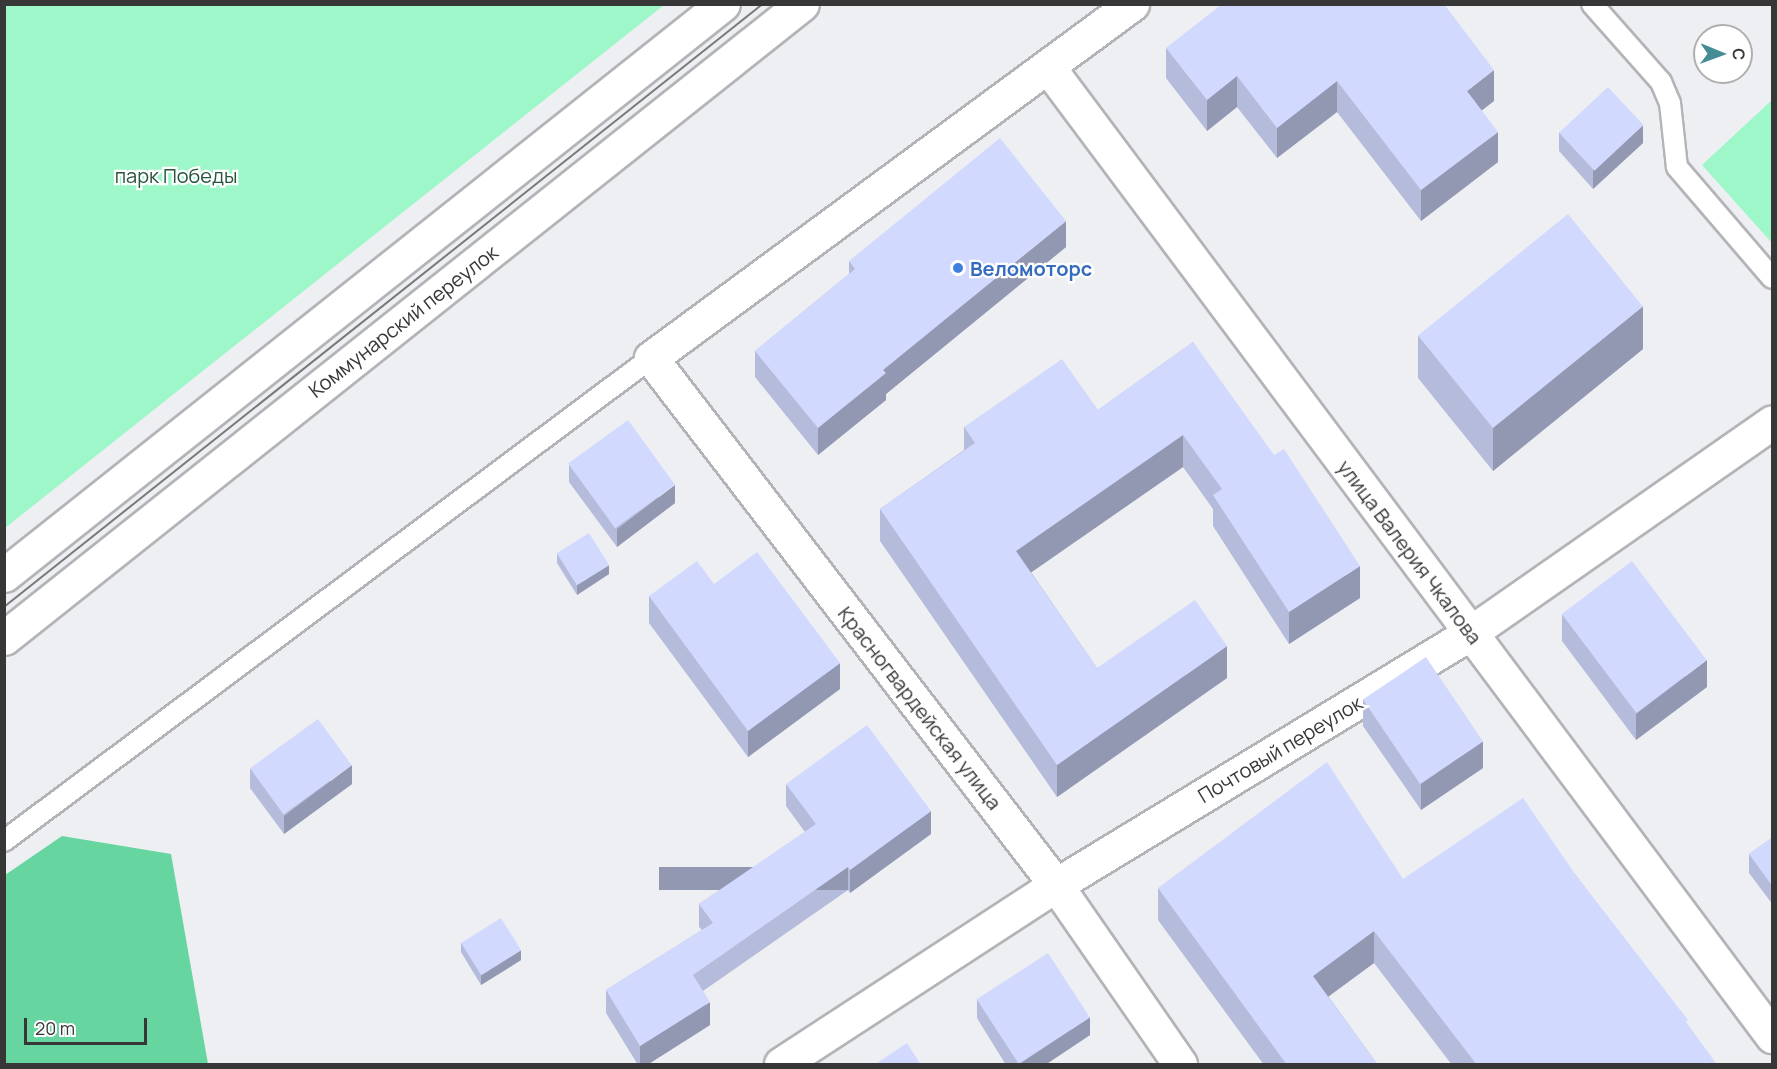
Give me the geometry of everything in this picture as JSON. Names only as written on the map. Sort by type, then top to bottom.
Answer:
[{"type":"street","points":[[4,575],[723,4]]},
{"type":"street","name":"Коммунарский переулок","points":[[4,638],[802,4]]},
{"type":"street","points":[[651,358],[1132,4]]},
{"type":"street","name":"улица Валерия Чкалова","points":[[1048,67],[1773,1036]]},
{"type":"street","name":"Красногвардейская улица","points":[[651,358],[1056,885],[1180,1065]]},
{"type":"street","name":"Почтовый переулок","points":[[781,1065],[1056,885],[1470,633],[1773,422]]},
{"type":"lane","points":[[1592,4],[1661,82],[1670,103],[1677,167],[1773,278]]},
{"type":"lane","points":[[4,841],[651,358]]},
{"type":"green space","name":"парк Победы","points":[[5,4],[663,4],[664,5],[5,528]]},
{"type":"green space","points":[[1772,100],[1772,243],[1702,165]]},
{"type":"green space","points":[[62,836],[171,854],[208,1064],[5,1064],[5,875]]},
{"type":"building","points":[[1222,4],[1444,4],[1494,70],[1467,91],[1498,132],[1421,190],[1337,81],[1277,128],[1237,76],[1207,100],[1166,48]]},
{"type":"building","points":[[1608,87],[1643,125],[1594,171],[1559,133]]},
{"type":"building","points":[[1000,138],[1066,221],[883,370],[886,373],[818,428],[755,351],[855,269],[849,261]]},
{"type":"building","points":[[1568,214],[1643,306],[1493,428],[1418,335]]},
{"type":"building","points":[[1193,342],[1274,455],[1284,449],[1360,566],[1289,612],[1213,495],[1222,489],[1183,435],[1016,551],[1097,668],[1195,600],[1227,646],[1057,765],[880,509],[975,443],[964,427],[1062,359],[1098,410]]},
{"type":"building","points":[[628,420],[675,485],[615,528],[568,463]]},
{"type":"building","points":[[589,533],[609,565],[577,585],[557,553]]},
{"type":"building","points":[[757,552],[840,663],[748,731],[649,596],[697,561],[714,584]]},
{"type":"building","points":[[1632,561],[1707,660],[1636,713],[1562,614]]},
{"type":"building","points":[[1426,657],[1483,742],[1420,784],[1363,699]]},
{"type":"building","points":[[318,719],[352,765],[284,814],[250,768]]},
{"type":"building","points":[[867,725],[931,811],[850,870],[848,867],[693,975],[710,1002],[640,1046],[606,990],[713,923],[699,904],[816,824],[786,784]]},
{"type":"building","points":[[1327,762],[1403,879],[1523,798],[1575,874],[1688,1020],[1686,1022],[1717,1065],[1477,1065],[1374,931],[1313,976],[1378,1065],[1287,1065],[1158,888]]},
{"type":"building","points":[[1773,837],[1773,887],[1749,854]]},
{"type":"building","points":[[501,918],[521,950],[481,975],[461,943]]},
{"type":"building","points":[[1048,953],[1090,1018],[1019,1064],[977,999]]},
{"type":"building","points":[[907,1043],[921,1065],[874,1065]]},
{"type":"tram line","points":[[4,607],[763,4]]},
{"type":"place","name":"Веломоторс","points":[[958,268]]}]
